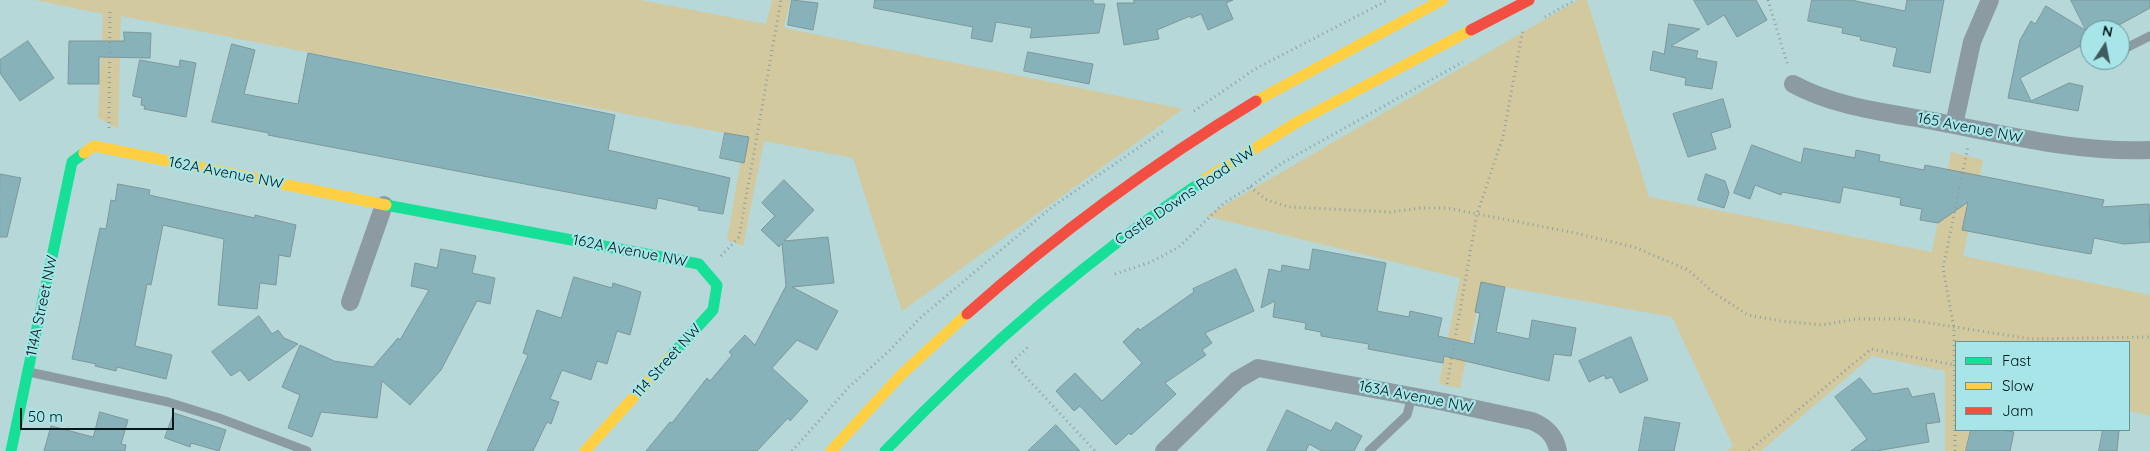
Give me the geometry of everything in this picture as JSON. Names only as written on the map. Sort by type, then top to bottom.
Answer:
[{"type":"main road","points":[[830,451],[900,377],[968,313],[1091,213],[1196,139],[1320,64],[1442,0]]},
{"type":"main road","name":"Castle Downs Road NW","points":[[884,451],[929,403],[996,341],[1060,285],[1116,242],[1226,166],[1331,104],[1529,0]]},
{"type":"main road","name":"162A Avenue NW","points":[[72,162],[94,146],[702,268]]},
{"type":"main road","name":"114A Street NW","points":[[11,451],[72,162]]},
{"type":"main road","name":"114 Street NW","points":[[585,451],[713,310],[717,285],[702,268]]},
{"type":"street","points":[[1954,125],[1972,42],[1990,0]]},
{"type":"street","name":"165 Avenue NW","points":[[1793,84],[1832,102],[2067,147],[2108,151],[2150,150]]},
{"type":"street","points":[[350,302],[384,205]]},
{"type":"street","name":"163A Avenue NW","points":[[1164,451],[1237,380],[1258,368],[1444,402],[1542,425],[1554,436],[1558,451]]},
{"type":"lane","points":[[2130,46],[2150,36]]},
{"type":"lane","points":[[28,372],[168,402],[219,418],[307,451]]},
{"type":"lane","points":[[1369,451],[1407,415],[1412,396]]},
{"type":"path","points":[[702,268],[739,237],[781,0]]},
{"type":"path","points":[[1541,19],[1575,0]]},
{"type":"path","points":[[1768,0],[1793,84]]},
{"type":"path","points":[[109,149],[110,11]]},
{"type":"path","points":[[1515,34],[1532,24]]},
{"type":"path","points":[[1444,402],[1478,214],[1503,137],[1523,29]]},
{"type":"path","points":[[1108,277],[1151,262],[1179,247],[1224,203],[1290,158],[1471,58]]},
{"type":"path","points":[[1955,451],[1954,328],[1943,268],[1972,128]]},
{"type":"path","points":[[1250,187],[1267,200],[1289,208],[1390,212],[1421,208],[1447,208],[1575,233],[1634,247],[1688,270],[1714,293],[1748,315],[1822,325],[1856,319],[1904,319],[2031,339],[2150,336]]},
{"type":"path","points":[[1012,362],[1030,344]]},
{"type":"path","points":[[1749,451],[1871,349],[1955,365]]},
{"type":"path","points":[[1007,358],[1095,451]]},
{"type":"shaded area","points":[[35,0],[640,0],[766,24],[772,0],[790,0],[784,28],[1183,109],[902,311],[853,158],[764,141],[743,246],[727,240],[745,137],[121,16],[118,129],[98,118],[103,14]]},
{"type":"shaded area","points":[[1578,0],[1587,0],[1649,197],[1932,252],[1951,152],[1983,160],[1963,256],[2150,295],[2150,416],[2130,411],[2130,341],[1955,341],[1955,431],[1970,431],[1966,451],[1945,451],[1945,371],[1872,356],[1761,451],[1727,451],[1733,446],[1672,317],[1483,283],[1460,388],[1439,384],[1460,278],[1206,216]]},
{"type":"building","points":[[792,0],[818,3],[813,30],[788,25]]},
{"type":"building","points":[[875,0],[1093,0],[1094,4],[1105,4],[1099,33],[1030,38],[1032,28],[996,22],[992,42],[971,38],[973,27],[874,8]]},
{"type":"building","points":[[1134,0],[1233,0],[1226,3],[1233,19],[1208,30],[1201,14],[1191,18],[1190,16],[1157,30],[1159,39],[1124,45],[1117,3],[1134,3]]},
{"type":"building","points":[[1694,0],[1756,0],[1767,20],[1737,37],[1724,15],[1708,25]]},
{"type":"building","points":[[1812,0],[1851,0],[1905,11],[1907,0],[1944,0],[1930,73],[1893,66],[1897,48],[1860,40],[1861,37],[1842,33],[1843,28],[1808,21]]},
{"type":"building","points":[[2071,0],[2150,0],[2150,8],[2128,20],[2081,20]]},
{"type":"building","points":[[2046,6],[2080,27],[2080,46],[2020,78],[2031,101],[2069,83],[2083,86],[2078,111],[2008,98],[2020,40],[2031,21],[2035,24]]},
{"type":"building","points":[[1669,24],[1700,29],[1671,46],[1698,51],[1696,58],[1717,62],[1712,89],[1685,85],[1686,78],[1650,70],[1653,51],[1664,54]]},
{"type":"building","points":[[124,32],[151,33],[150,58],[99,57],[99,84],[68,84],[69,41],[124,41]]},
{"type":"building","points":[[28,41],[54,78],[20,101],[0,73],[0,60]]},
{"type":"building","points":[[232,44],[255,50],[244,94],[298,104],[308,53],[615,115],[608,150],[730,178],[723,214],[698,210],[699,207],[658,198],[656,209],[268,135],[269,133],[212,122]]},
{"type":"building","points":[[1028,52],[1093,64],[1089,84],[1024,71]]},
{"type":"building","points":[[140,60],[179,67],[180,60],[196,63],[186,117],[144,109],[145,106],[141,105],[142,98],[133,96]]},
{"type":"building","points":[[1723,99],[1731,127],[1711,133],[1716,149],[1688,157],[1673,114]]},
{"type":"building","points":[[725,133],[749,137],[744,163],[720,158]]},
{"type":"building","points":[[1752,145],[1801,163],[1804,148],[1855,158],[1856,150],[1880,155],[1879,161],[1924,170],[1925,165],[2104,200],[2102,207],[2149,204],[2150,242],[2124,244],[2094,238],[2091,254],[2040,245],[1962,230],[1968,202],[1938,223],[1920,220],[1922,209],[1900,205],[1901,198],[1843,187],[1840,203],[1782,192],[1781,195],[1755,185],[1750,199],[1734,193]]},
{"type":"building","points":[[0,174],[21,178],[7,237],[0,237]]},
{"type":"building","points":[[1706,174],[1725,181],[1729,193],[1724,208],[1698,200]]},
{"type":"building","points":[[784,180],[814,210],[784,241],[828,237],[834,283],[792,287],[838,311],[817,350],[797,340],[772,368],[808,401],[790,421],[788,418],[757,451],[646,451],[670,422],[672,423],[707,378],[710,381],[732,355],[729,352],[745,335],[755,345],[786,286],[782,243],[779,247],[761,230],[775,216],[762,203]]},
{"type":"building","points":[[118,184],[150,190],[149,195],[255,218],[255,215],[296,225],[290,257],[279,255],[276,285],[260,283],[257,309],[218,305],[224,239],[163,225],[151,285],[147,284],[135,346],[172,355],[166,379],[117,367],[116,371],[72,359],[100,228],[106,229],[111,200],[115,201]]},
{"type":"building","points":[[441,249],[476,256],[472,273],[495,278],[490,304],[477,301],[441,370],[410,405],[382,381],[377,418],[321,412],[312,437],[288,428],[300,395],[282,387],[300,345],[334,361],[373,367],[398,338],[400,340],[429,290],[411,286],[415,263],[437,268]]},
{"type":"building","points":[[1313,249],[1386,263],[1377,311],[1409,317],[1410,311],[1442,318],[1438,336],[1474,344],[1480,313],[1475,312],[1481,282],[1505,287],[1496,332],[1529,339],[1532,320],[1576,328],[1571,356],[1554,354],[1549,381],[1444,356],[1443,363],[1368,349],[1369,344],[1321,336],[1321,332],[1305,329],[1306,323],[1273,317],[1275,301],[1261,308],[1269,269],[1281,272],[1282,265],[1309,270]]},
{"type":"building","points":[[1236,269],[1254,311],[1205,333],[1212,343],[1202,350],[1206,355],[1165,383],[1176,394],[1131,435],[1129,433],[1116,445],[1080,406],[1074,411],[1056,391],[1075,373],[1102,401],[1142,363],[1123,342],[1138,328],[1140,330],[1194,292],[1193,289]]},
{"type":"building","points":[[574,277],[612,288],[613,283],[641,292],[630,335],[617,331],[607,364],[597,361],[591,380],[562,370],[550,399],[559,402],[551,424],[547,422],[533,451],[487,451],[528,355],[523,353],[537,310],[561,318]]},
{"type":"building","points":[[259,316],[272,334],[278,330],[284,338],[298,344],[249,381],[240,370],[231,376],[212,352]]},
{"type":"building","points":[[1631,337],[1648,380],[1620,393],[1612,377],[1606,379],[1604,375],[1589,382],[1579,361]]},
{"type":"building","points":[[1860,378],[1873,394],[1908,388],[1912,397],[1934,393],[1940,422],[1926,424],[1929,442],[1876,451],[1851,451],[1867,439],[1835,397]]},
{"type":"building","points":[[1287,410],[1331,431],[1336,422],[1362,436],[1354,451],[1322,451],[1309,444],[1306,451],[1267,451]]},
{"type":"building","points":[[100,412],[128,420],[121,444],[126,445],[125,451],[44,451],[51,426],[93,437]]},
{"type":"building","points":[[174,413],[226,430],[219,451],[191,443],[190,447],[165,438]]},
{"type":"building","points":[[1645,417],[1680,423],[1674,451],[1639,451]]},
{"type":"building","points":[[1056,425],[1080,451],[1028,451]]},
{"type":"building","points":[[1971,431],[2014,432],[2010,451],[1966,451]]},
{"type":"building","points":[[2103,431],[2119,431],[2117,451],[2099,451]]},
{"type":"traffic: fast","points":[[11,451],[72,162],[84,153]]},
{"type":"traffic: fast","points":[[885,451],[959,377],[1037,307],[1118,241],[1204,180]]},
{"type":"traffic: fast","points":[[386,205],[699,264],[717,285],[713,310],[670,357]]},
{"type":"traffic: slow","points":[[1256,101],[1442,0]]},
{"type":"traffic: slow","points":[[1204,180],[1299,121],[1471,30]]},
{"type":"traffic: slow","points":[[84,153],[94,146],[386,205]]},
{"type":"traffic: slow","points":[[831,451],[901,375],[967,314]]},
{"type":"traffic: slow","points":[[585,451],[670,357]]},
{"type":"traffic: jam","points":[[1471,30],[1529,0]]},
{"type":"traffic: jam","points":[[967,314],[1035,256],[1107,201],[1180,149],[1256,101]]}]
